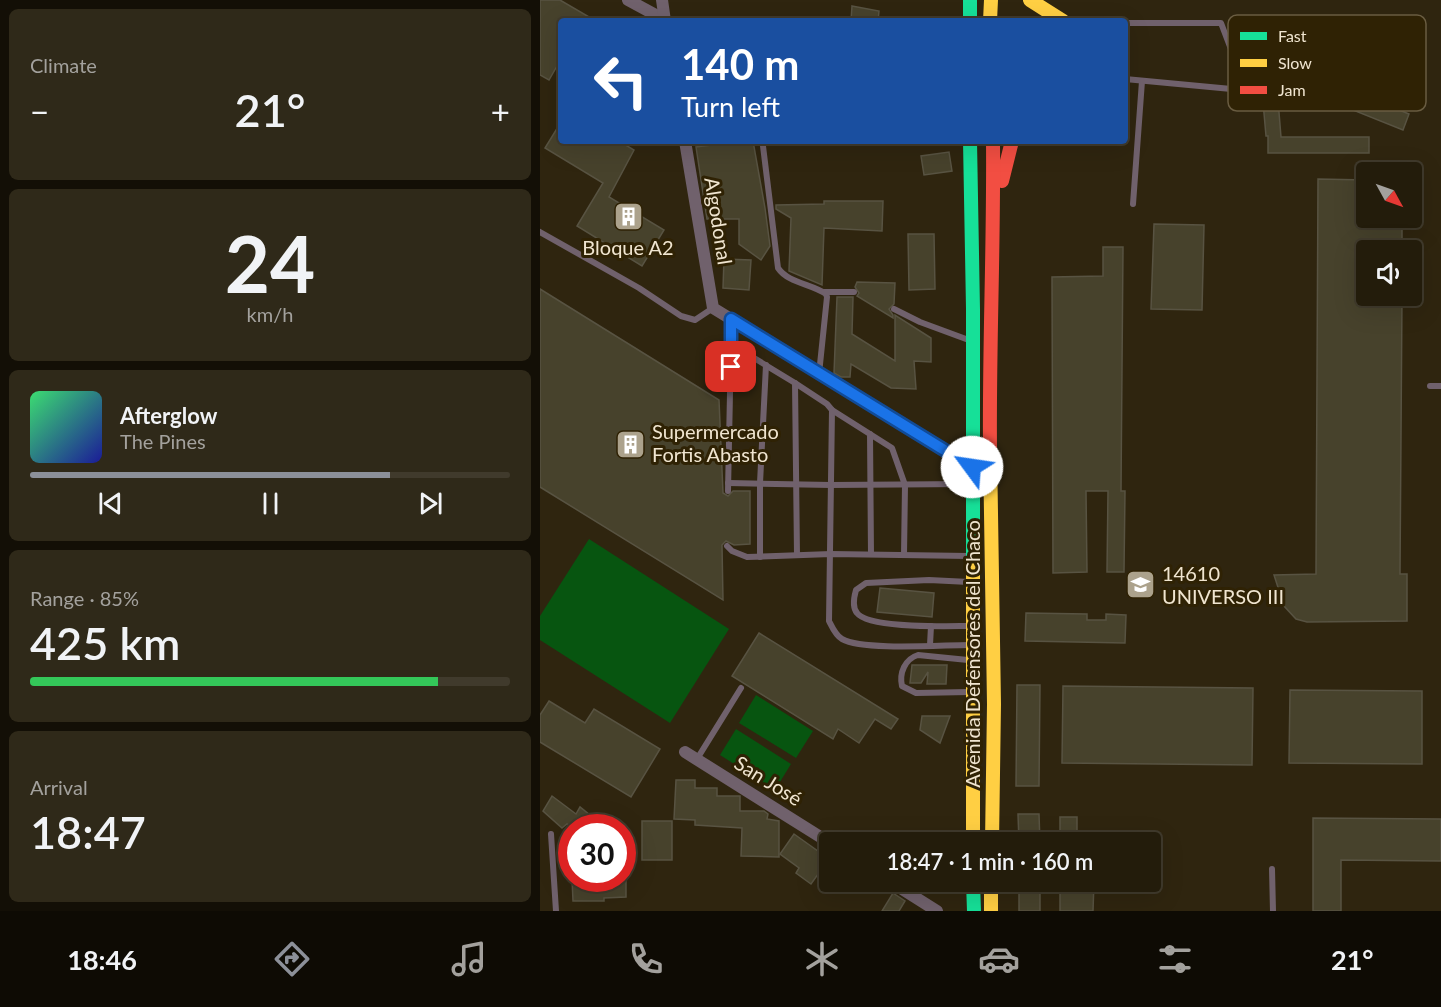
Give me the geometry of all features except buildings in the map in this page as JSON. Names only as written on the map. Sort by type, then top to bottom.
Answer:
[{"type":"highway","points":[[970,0],[970,18]]},
{"type":"highway","points":[[978,0],[978,18]]},
{"type":"highway","points":[[990,18],[991,0]]},
{"type":"highway","points":[[1030,0],[1044,5],[1059,18]]},
{"type":"highway","name":"Avenida Defensores del Chaco","points":[[970,144],[972,645],[986,665]]},
{"type":"highway","name":"Avenida Defensores del Chaco","points":[[992,832],[986,665],[989,352],[994,213],[993,144]]},
{"type":"highway","points":[[994,213],[1011,144]]},
{"type":"highway","points":[[972,551],[981,562],[986,665],[981,674],[983,775],[973,798]]},
{"type":"highway","name":"Avenida Defensores del Chaco","points":[[973,832],[973,692],[986,665]]},
{"type":"highway","points":[[973,892],[974,911]]},
{"type":"highway","points":[[991,892],[991,911]]},
{"type":"street","points":[[628,0],[660,18]]},
{"type":"street","points":[[662,0],[665,18]]},
{"type":"street","name":"Algodonal","points":[[686,144],[713,308]]},
{"type":"street","points":[[713,308],[972,467]]},
{"type":"street","name":"San José","points":[[685,752],[819,836]]},
{"type":"street","points":[[907,892],[937,911]]},
{"type":"lane","points":[[1128,23],[1221,23],[1228,41]]},
{"type":"lane","points":[[1128,79],[1228,89]]},
{"type":"lane","points":[[1133,204],[1142,81]]},
{"type":"lane","points":[[764,146],[778,268],[785,275],[824,292],[854,292]]},
{"type":"lane","points":[[540,232],[639,288],[681,316],[694,320],[713,308]]},
{"type":"lane","points":[[819,375],[827,297],[824,292]]},
{"type":"lane","points":[[894,309],[920,322],[972,341]]},
{"type":"lane","points":[[728,491],[731,319]]},
{"type":"lane","points":[[731,344],[795,382],[832,410],[892,448],[905,485],[904,555]]},
{"type":"lane","points":[[760,557],[760,483],[766,365]]},
{"type":"lane","points":[[795,382],[797,555]]},
{"type":"lane","points":[[1430,386],[1441,386]]},
{"type":"lane","points":[[832,410],[829,621],[842,639],[870,645],[972,645]]},
{"type":"lane","points":[[870,434],[871,554]]},
{"type":"lane","points":[[728,483],[972,484]]},
{"type":"lane","points":[[727,546],[732,551],[747,557],[831,554],[904,555],[972,551]]},
{"type":"lane","points":[[972,582],[929,580],[866,583],[856,591],[854,606],[857,614],[880,623],[972,626]]},
{"type":"lane","points":[[930,645],[931,626]]},
{"type":"lane","points":[[973,692],[916,693],[903,686],[902,670],[906,662],[918,655],[986,665]]},
{"type":"lane","points":[[697,759],[741,688]]},
{"type":"lane","points":[[551,834],[556,911]]},
{"type":"lane","points":[[1272,869],[1273,911]]},
{"type":"green space","points":[[589,539],[729,629],[670,723],[540,640],[540,616]]},
{"type":"green space","points":[[756,695],[813,731],[796,758],[739,723]]},
{"type":"green space","points":[[736,729],[791,764],[775,790],[720,755]]},
{"type":"traffic: fast","points":[[970,0],[970,18]]},
{"type":"traffic: fast","points":[[970,144],[973,560]]},
{"type":"traffic: fast","points":[[973,892],[974,911]]},
{"type":"traffic: slow","points":[[990,18],[991,0]]},
{"type":"traffic: slow","points":[[1030,0],[1058,18]]},
{"type":"traffic: slow","points":[[990,450],[994,704],[992,832]]},
{"type":"traffic: slow","points":[[973,560],[973,832]]},
{"type":"traffic: slow","points":[[991,892],[991,911]]},
{"type":"traffic: jam","points":[[990,450],[993,144]]},
{"type":"traffic: jam","points":[[1002,181],[1011,144]]},
{"type":"place","name":"Bloque A2","points":[[628,217]]},
{"type":"place","name":"Supermercado Fortis Abasto","points":[[631,444]]},
{"type":"place","name":"14610 UNIVERSO III","points":[[1141,585]]},
{"type":"route","points":[[731,367],[731,319],[972,467]]}]
